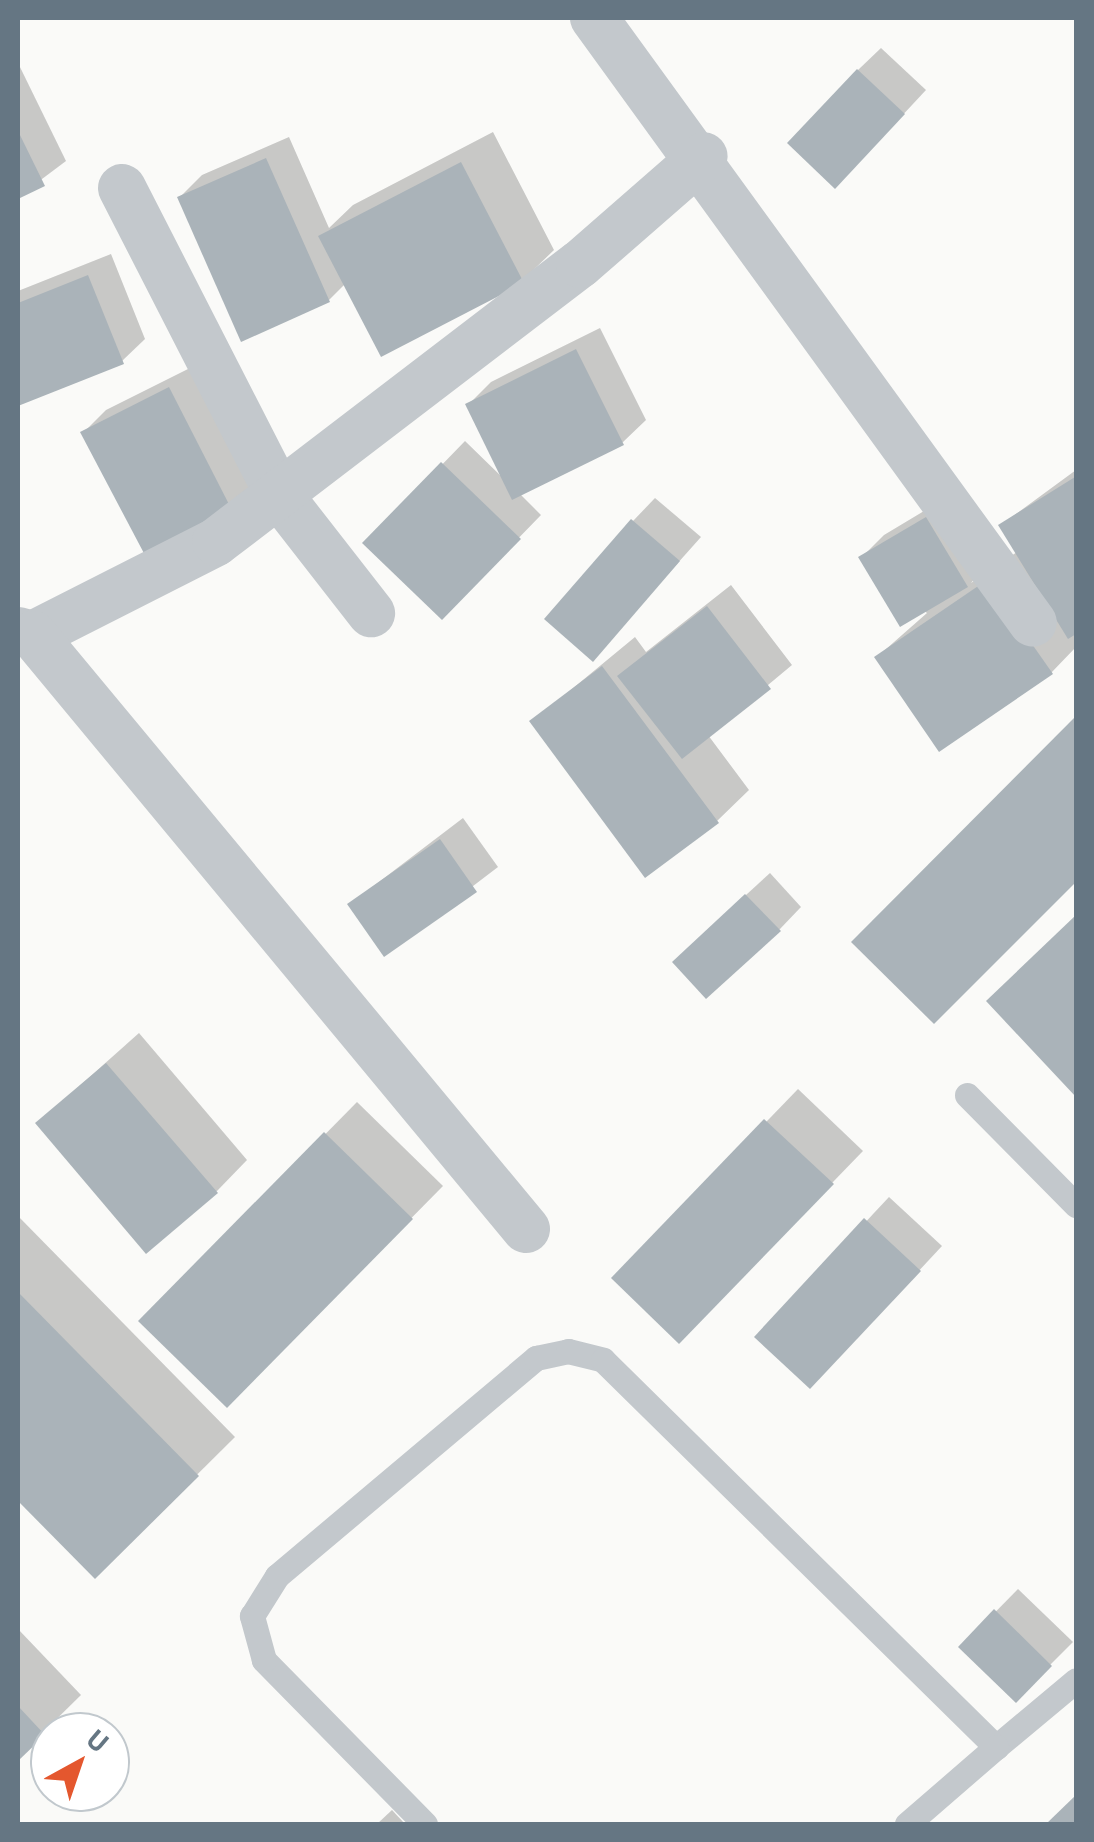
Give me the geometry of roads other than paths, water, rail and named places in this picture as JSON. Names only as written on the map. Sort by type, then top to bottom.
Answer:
[{"type":"street","points":[[594,18],[704,156],[1033,623]]},
{"type":"street","points":[[526,1229],[26,632],[216,542],[280,496],[704,156]]},
{"type":"street","points":[[122,188],[280,496],[370,613]]},
{"type":"lane","points":[[967,1096],[1076,1205]]},
{"type":"lane","points":[[425,1824],[264,1660],[252,1616],[277,1576],[520,1370],[568,1351],[603,1360],[996,1747]]},
{"type":"lane","points":[[907,1824],[1076,1680]]}]
